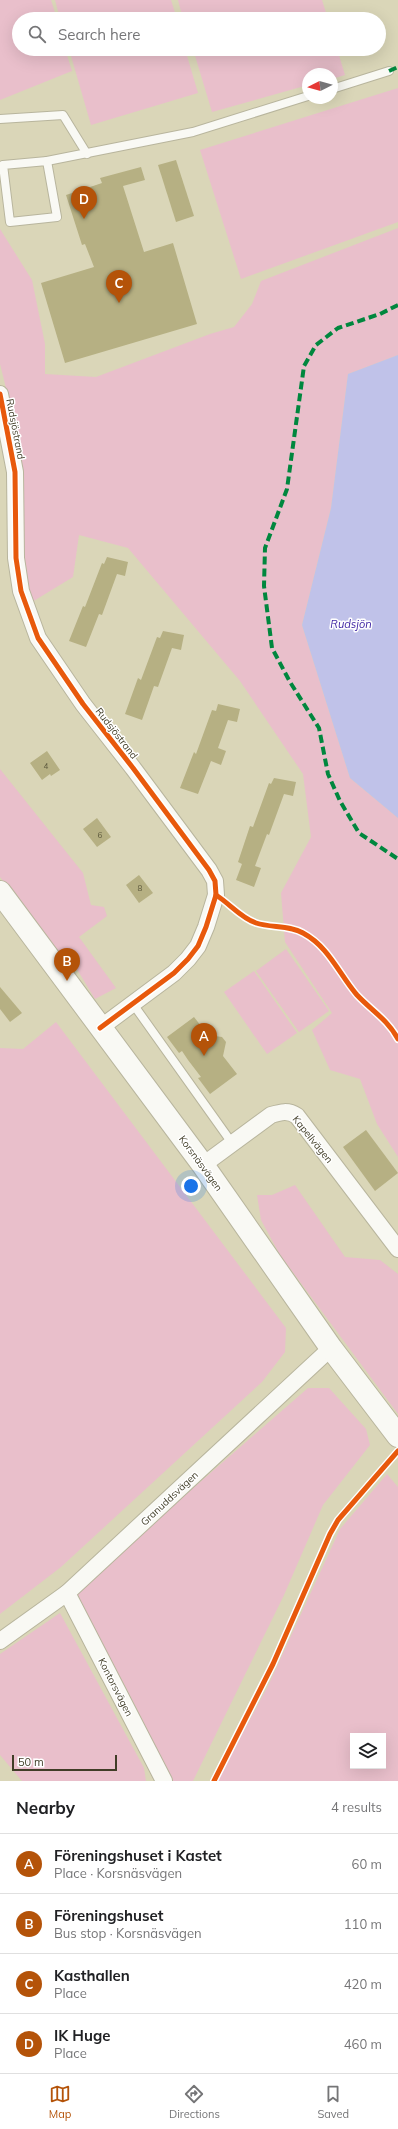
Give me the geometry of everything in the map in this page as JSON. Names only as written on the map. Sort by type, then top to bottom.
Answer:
[{"type":"street","name":"Rudsjöstrand","points":[[0,394],[14,472],[16,558],[21,591],[38,638],[83,704],[209,870],[216,887],[216,895],[206,927],[192,955],[174,973],[100,1028]]},
{"type":"street","name":"Korsnäsvägen","points":[[0,892],[203,1165],[331,1348],[398,1436]]},
{"type":"street","name":"Kapellvägen","points":[[203,1165],[272,1115],[285,1112],[297,1116],[398,1249]]},
{"type":"street","name":"Granuddsvägen","points":[[0,1641],[67,1593],[331,1348]]},
{"type":"street","name":"Kontorsvägen","points":[[67,1593],[164,1781]]},
{"type":"lane","points":[[338,87],[389,71]]},
{"type":"lane","points":[[47,161],[57,217],[10,222],[2,165],[47,161],[193,132],[302,98]]},
{"type":"lane","points":[[0,119],[63,115],[87,154]]},
{"type":"lane","points":[[133,1004],[232,1143]]},
{"type":"shaded area","points":[[0,0],[51,0],[55,12],[12,12],[12,56],[67,56],[72,71],[0,100]]},
{"type":"shaded area","points":[[55,0],[171,0],[175,12],[58,12]]},
{"type":"shaded area","points":[[178,0],[322,0],[326,12],[181,12]]},
{"type":"shaded area","points":[[71,56],[187,56],[198,93],[91,125]]},
{"type":"shaded area","points":[[195,56],[339,56],[345,75],[338,77],[338,68],[302,68],[302,87],[212,112]]},
{"type":"shaded area","points":[[398,88],[398,222],[241,279],[200,150]]},
{"type":"shaded area","points":[[398,228],[398,355],[348,374],[331,508],[302,625],[350,778],[398,818],[398,1157],[377,1124],[360,1079],[330,1070],[312,1030],[332,1013],[285,942],[281,893],[311,837],[303,774],[240,681],[128,548],[79,535],[73,577],[27,605],[20,565],[17,432],[0,364],[0,229],[32,280],[45,344],[45,374],[96,377],[210,334],[234,327],[252,304],[261,281]]},
{"type":"shaded area","points":[[0,769],[83,873],[91,905],[104,907],[107,916],[79,937],[116,988],[95,999],[75,966],[60,956],[0,877]]},
{"type":"shaded area","points":[[286,949],[329,1011],[299,1032],[256,971]]},
{"type":"shaded area","points":[[254,971],[297,1033],[267,1054],[224,992]]},
{"type":"shaded area","points":[[56,1022],[286,1328],[285,1352],[262,1382],[61,1567],[0,1614],[0,1048],[23,1049]]},
{"type":"shaded area","points":[[295,1185],[345,1257],[380,1260],[398,1274],[398,1414],[280,1255],[261,1220],[257,1195],[272,1195]]},
{"type":"shaded area","points":[[308,1388],[329,1388],[366,1429],[370,1445],[323,1505],[284,1595],[193,1781],[169,1781],[137,1709],[74,1592]]},
{"type":"shaded area","points":[[387,1474],[398,1487],[398,1781],[217,1781],[268,1686],[340,1529]]},
{"type":"shaded area","points":[[60,1613],[144,1768],[146,1781],[22,1781],[0,1755],[0,1654]]},
{"type":"water","name":"Rudsjön","points":[[398,355],[398,818],[350,778],[302,625],[331,508],[348,374]]},
{"type":"building","points":[[176,160],[194,216],[176,222],[158,165]]},
{"type":"building","points":[[141,167],[145,180],[123,186],[144,252],[173,243],[197,324],[65,363],[41,283],[94,267],[85,244],[82,245],[66,195],[102,183],[100,178]]},
{"type":"building","points":[[107,557],[128,562],[125,576],[117,574],[102,615],[99,614],[86,647],[69,641],[83,606],[85,607],[102,563],[104,564]]},
{"type":"building","points":[[163,631],[184,635],[181,650],[172,648],[158,687],[154,686],[142,720],[125,714],[138,678],[141,680],[157,637],[160,638]]},
{"type":"building","points":[[218,704],[240,709],[237,722],[228,720],[218,748],[226,751],[221,765],[211,761],[198,794],[180,788],[194,752],[196,754],[212,710],[216,711]]},
{"type":"building","points":[[47,751],[60,770],[51,776],[50,774],[42,780],[30,763]]},
{"type":"building","points":[[274,778],[296,782],[293,796],[284,794],[269,835],[267,834],[255,866],[261,868],[254,887],[236,880],[242,864],[238,862],[250,826],[253,827],[269,783],[271,784]]},
{"type":"building","points":[[97,818],[111,837],[97,847],[83,829]]},
{"type":"building","points":[[139,875],[153,893],[139,903],[126,885]]},
{"type":"building","points":[[0,987],[22,1013],[10,1022],[0,1009]]},
{"type":"building","points":[[194,1017],[208,1035],[222,1037],[226,1042],[223,1056],[237,1074],[210,1094],[198,1078],[201,1077],[182,1051],[179,1053],[167,1037]]},
{"type":"building","points":[[366,1130],[398,1173],[375,1191],[343,1147]]},
{"type":"marked path","points":[[389,71],[398,67]]},
{"type":"marked path","points":[[398,305],[380,314],[338,328],[316,345],[304,366],[287,489],[265,548],[264,586],[272,648],[290,682],[319,728],[328,774],[340,801],[359,833],[398,859]]},
{"type":"cycle path","points":[[0,394],[15,472],[16,558],[21,591],[38,638],[83,704],[133,768],[209,870],[215,881],[216,895],[206,927],[198,946],[188,959],[174,973],[100,1028]]},
{"type":"cycle path","points":[[216,895],[251,921],[262,925],[298,930],[312,939],[327,953],[357,995],[389,1026],[398,1039]]},
{"type":"cycle path","points":[[214,1781],[273,1664],[330,1534],[338,1520],[398,1451]]},
{"type":"place","name":"IK Huge","points":[[84,219]]},
{"type":"place","name":"Kasthallen","points":[[119,303]]},
{"type":"place","name":"Föreningshuset","points":[[67,981]]},
{"type":"place","name":"Föreningshuset i Kastet","points":[[204,1056]]}]
